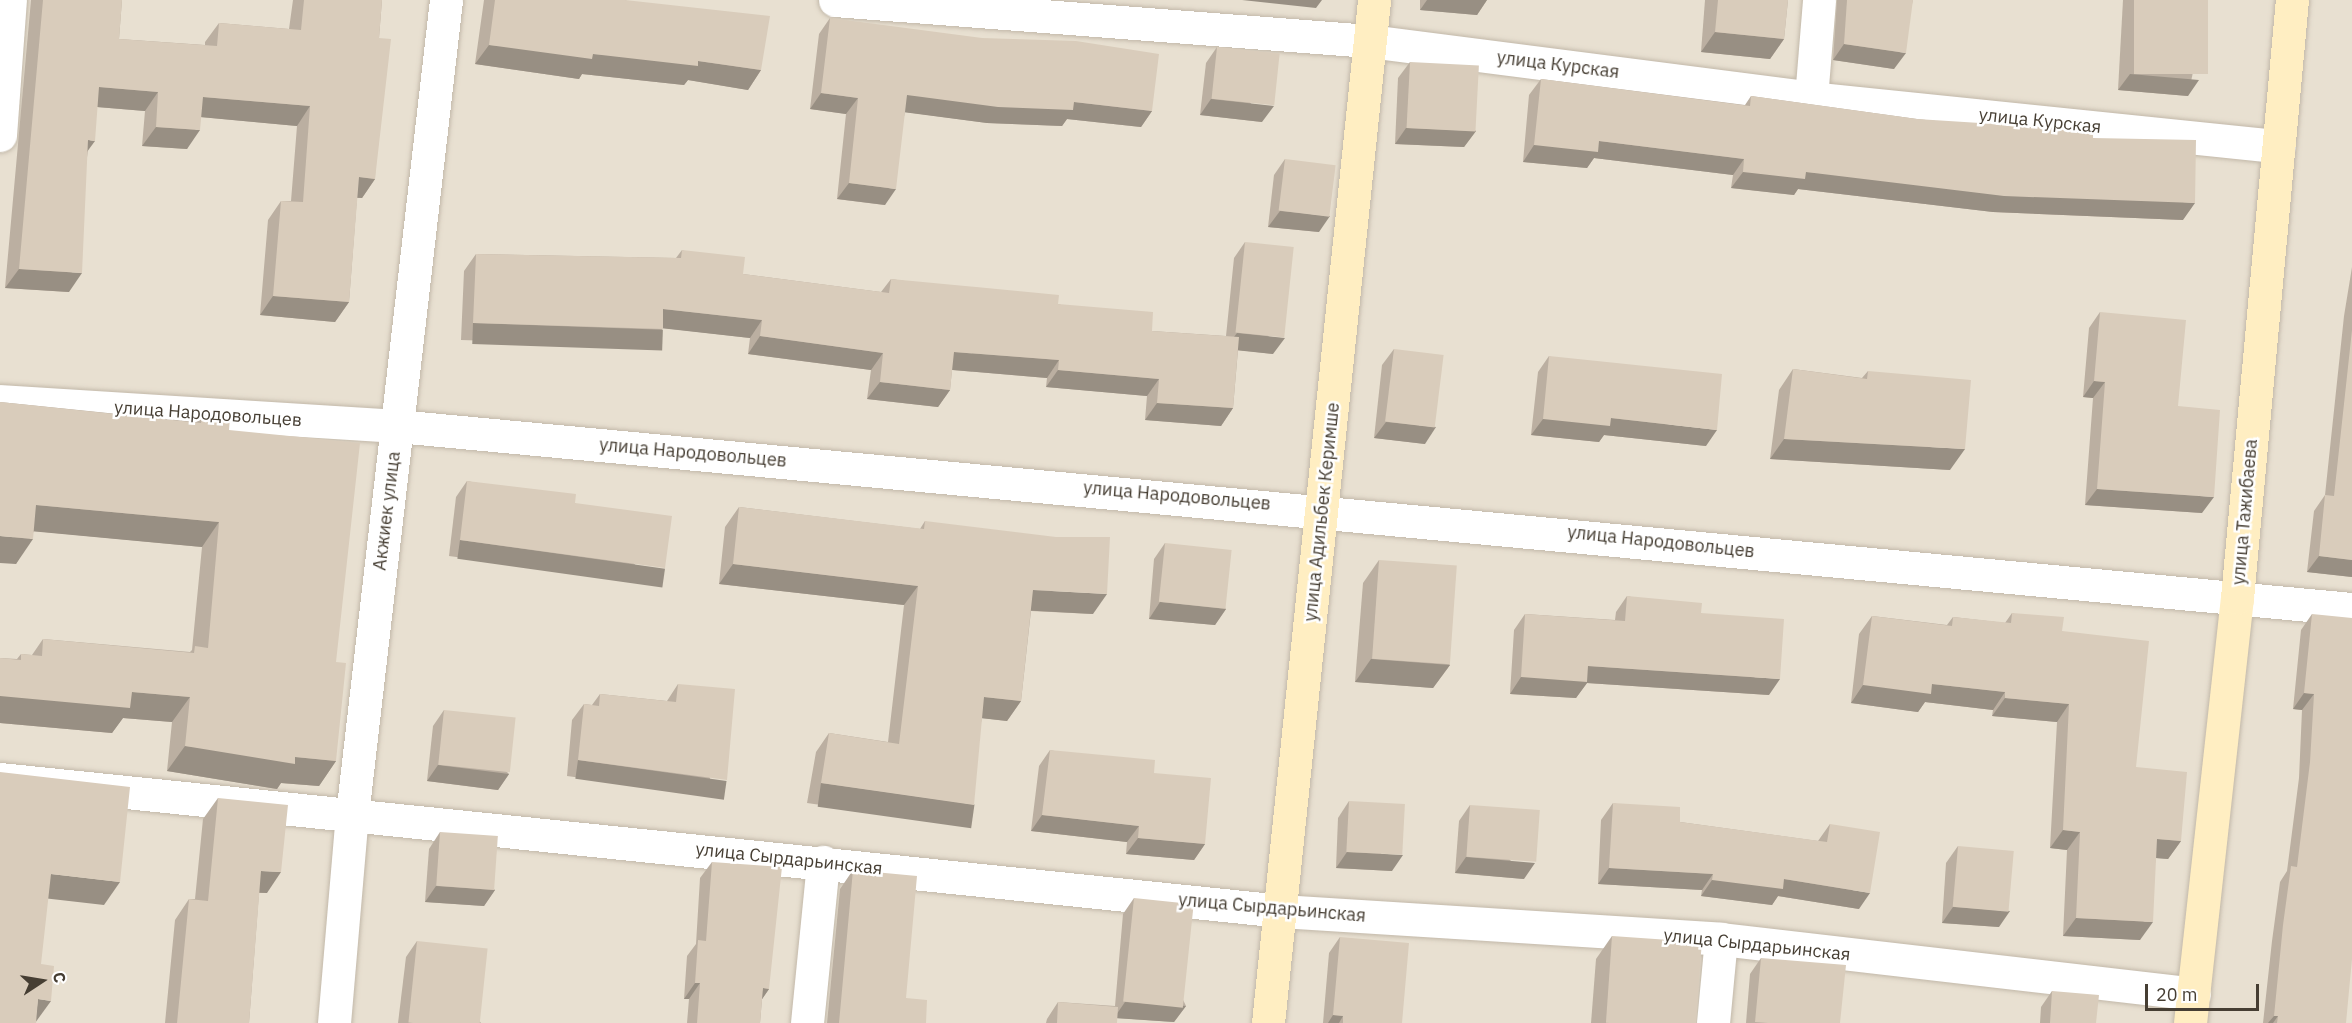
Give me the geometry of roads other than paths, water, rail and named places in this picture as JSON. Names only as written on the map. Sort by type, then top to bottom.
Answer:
[{"type":"street","points":[[0,135],[10,0]]},
{"type":"street","name":"Акжиек улица","points":[[334,1023],[352,815],[446,0]]},
{"type":"street","name":"улица Курская","points":[[835,0],[1369,40],[1811,98],[2279,146]]},
{"type":"street","name":"улица Адильбек Керимше","points":[[1268,1023],[1374,0]]},
{"type":"street","points":[[1811,98],[1819,0]]},
{"type":"street","name":"улица Тажибаева","points":[[2192,1009],[2237,598],[2292,0]]},
{"type":"street","name":"улица Народовольцев","points":[[0,401],[397,426],[1323,509],[2352,609]]},
{"type":"street","name":"улица Сырдарьинская","points":[[0,779],[1281,911],[1721,939],[2192,1009]]},
{"type":"street","points":[[807,1023],[823,862]]},
{"type":"street","points":[[1713,1023],[1721,939]]}]
